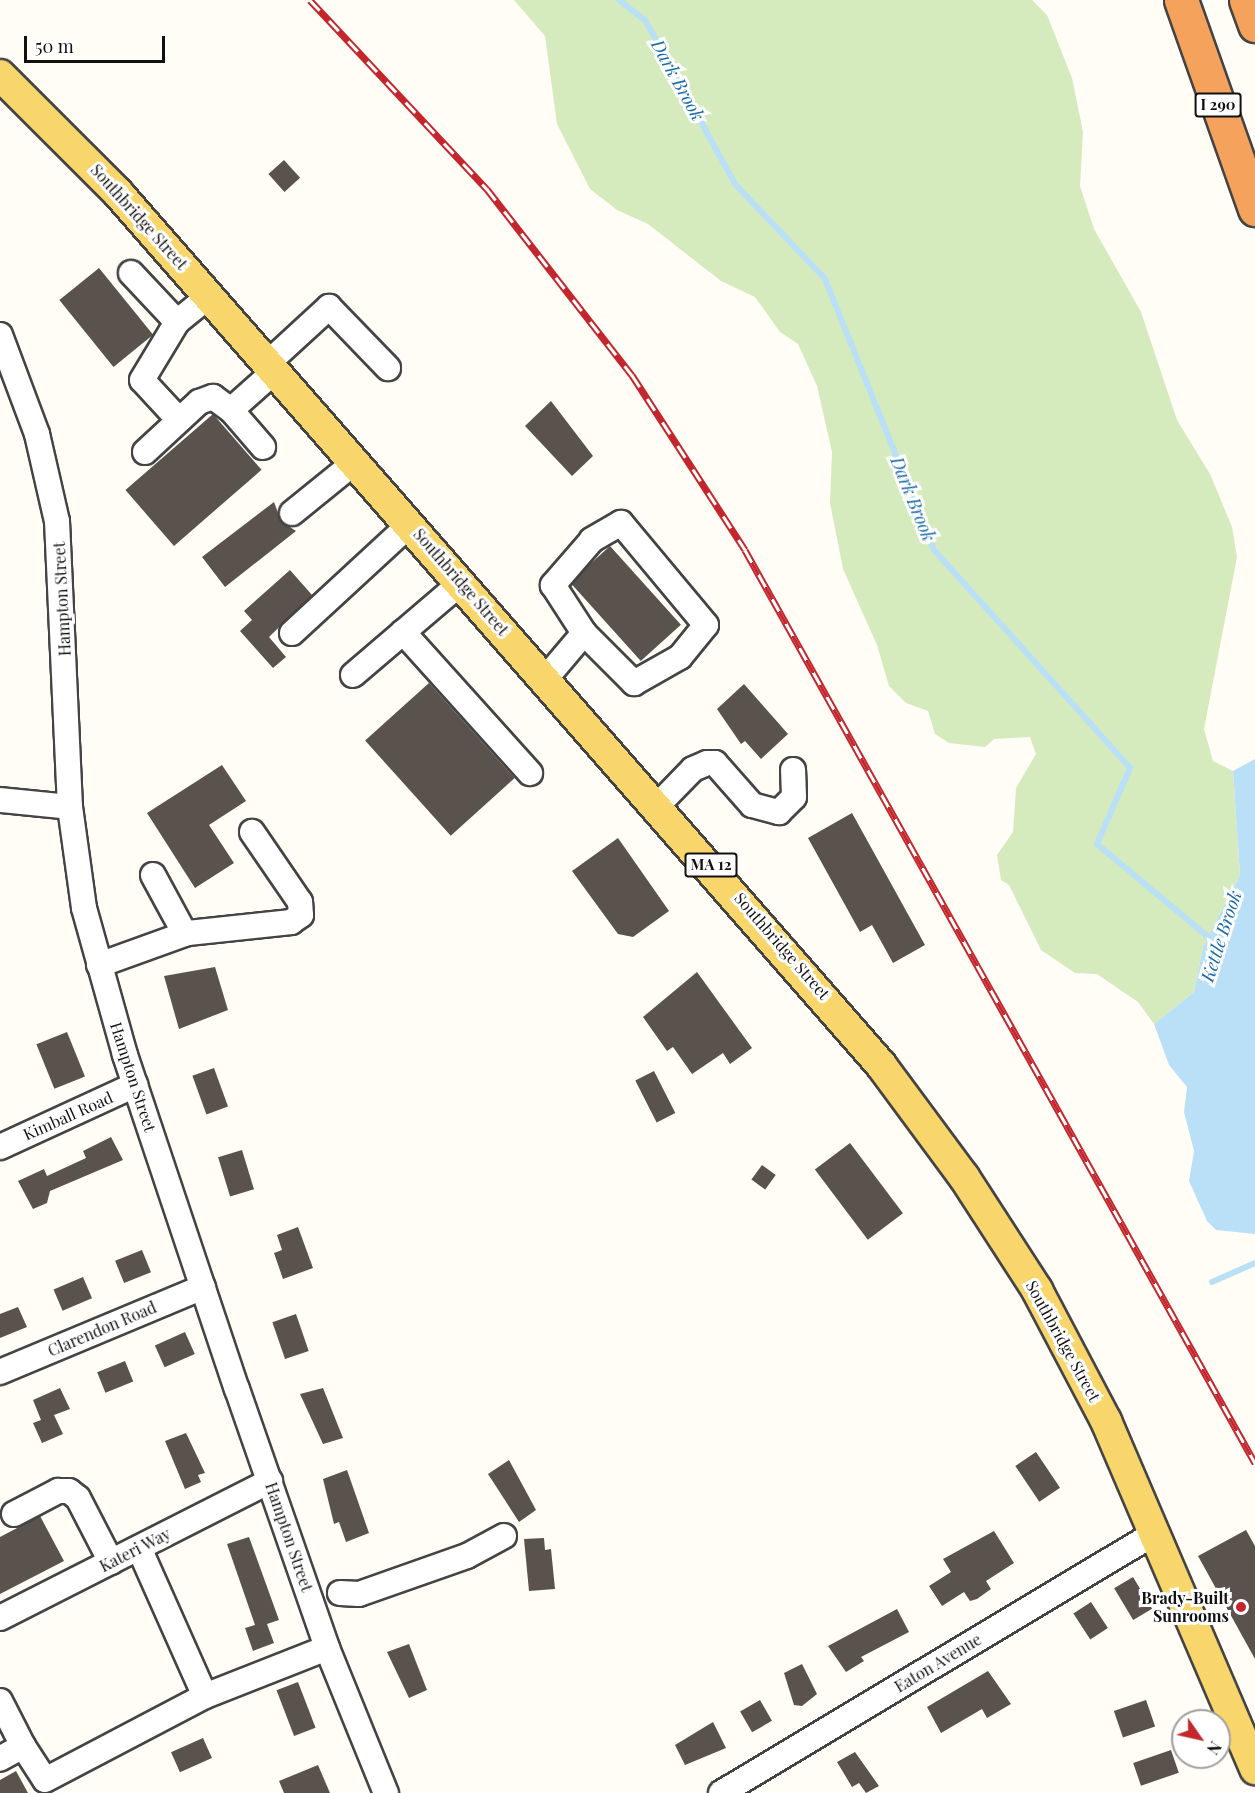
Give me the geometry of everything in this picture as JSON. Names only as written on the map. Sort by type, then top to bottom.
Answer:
[{"type":"highway","name":"I 290","points":[[1181,0],[1255,209]]},
{"type":"highway","points":[[1246,0],[1255,25]]},
{"type":"main road","name":"Southbridge Street","points":[[0,75],[69,139],[658,805],[830,1002],[964,1178],[1036,1290],[1106,1421],[1255,1769]]},
{"type":"street","points":[[131,273],[177,322]]},
{"type":"street","points":[[178,420],[142,380],[177,322],[209,296]]},
{"type":"street","points":[[231,410],[329,308],[388,368]]},
{"type":"street","name":"Hampton Street","points":[[0,335],[37,434],[57,521],[70,807],[77,875],[99,965],[135,1085],[311,1602],[327,1648],[386,1793]]},
{"type":"street","points":[[145,452],[199,402],[213,397],[231,410],[263,447]]},
{"type":"street","points":[[292,513],[355,462]]},
{"type":"street","points":[[621,523],[706,625],[680,657],[634,683],[584,633],[553,585],[592,540],[621,523]]},
{"type":"street","points":[[292,633],[410,524]]},
{"type":"street","points":[[353,675],[462,582]]},
{"type":"street","points":[[404,632],[530,773]]},
{"type":"street","points":[[546,678],[584,633]]},
{"type":"street","points":[[658,805],[693,769],[707,763],[715,763],[752,805],[779,812],[794,797],[793,770]]},
{"type":"street","points":[[0,800],[70,807]]},
{"type":"street","points":[[99,965],[185,934],[291,922],[301,915],[300,902],[252,832]]},
{"type":"street","points":[[153,875],[185,934]]},
{"type":"street","name":"Kimball Road","points":[[0,1146],[135,1085]]},
{"type":"street","name":"Clarendon Road","points":[[0,1372],[203,1287]]},
{"type":"street","name":"Kateri Way","points":[[0,1618],[270,1481]]},
{"type":"street","points":[[14,1514],[57,1491],[69,1491],[78,1498],[111,1562]]},
{"type":"street","name":"Eaton Avenue","points":[[720,1793],[1155,1533]]},
{"type":"street","points":[[311,1602],[340,1593],[355,1581],[461,1546],[474,1549],[504,1536]]},
{"type":"street","points":[[139,1548],[205,1696]]},
{"type":"street","points":[[0,1701],[23,1746],[45,1780],[205,1696],[327,1648]]},
{"type":"street","points":[[0,1759],[23,1746]]},
{"type":"green space","points":[[514,0],[1032,0],[1047,15],[1072,78],[1083,132],[1080,186],[1094,229],[1141,312],[1177,420],[1210,474],[1232,527],[1237,557],[1204,729],[1213,761],[1233,771],[1240,875],[1203,947],[1194,992],[1154,1024],[1138,1002],[1097,974],[1075,973],[1041,950],[1009,885],[1001,880],[997,855],[1013,832],[1016,788],[1036,754],[1030,737],[994,739],[985,747],[949,743],[935,734],[928,711],[906,703],[889,686],[877,645],[843,569],[830,503],[832,452],[817,386],[798,344],[780,332],[755,297],[721,281],[648,224],[617,210],[590,189],[557,124],[545,36]]},
{"type":"water","name":"Kettle Brook","points":[[1255,759],[1255,1234],[1216,1230],[1207,1221],[1189,1181],[1194,1151],[1184,1112],[1187,1087],[1169,1065],[1154,1024],[1194,992],[1203,947],[1240,875],[1233,771]]},
{"type":"building","points":[[284,160],[300,178],[284,192],[268,174]]},
{"type":"building","points":[[99,268],[153,335],[113,367],[59,300]]},
{"type":"building","points":[[551,401],[593,456],[572,476],[525,426]]},
{"type":"building","points":[[213,414],[262,470],[174,546],[125,490]]},
{"type":"building","points":[[274,502],[281,521],[296,531],[225,587],[202,557]]},
{"type":"building","points":[[610,546],[681,625],[641,661],[570,582]]},
{"type":"building","points":[[290,570],[312,595],[269,637],[286,657],[273,668],[240,631],[252,620],[244,611]]},
{"type":"building","points":[[429,683],[515,778],[451,836],[365,741]]},
{"type":"building","points":[[744,684],[788,734],[761,759],[745,741],[741,744],[717,709]]},
{"type":"building","points":[[222,765],[246,801],[209,825],[234,863],[195,888],[147,813]]},
{"type":"building","points":[[852,813],[925,945],[893,963],[872,925],[860,932],[808,838]]},
{"type":"building","points":[[618,838],[669,911],[633,937],[618,934],[572,871]]},
{"type":"building","points":[[215,967],[228,1010],[179,1029],[164,976]]},
{"type":"building","points":[[697,972],[752,1048],[730,1064],[723,1053],[692,1074],[673,1047],[667,1051],[643,1017]]},
{"type":"building","points":[[67,1032],[85,1077],[54,1089],[36,1044]]},
{"type":"building","points":[[214,1068],[228,1107],[206,1114],[192,1076]]},
{"type":"building","points":[[654,1071],[675,1113],[657,1122],[635,1081]]},
{"type":"building","points":[[111,1137],[123,1160],[50,1191],[47,1203],[33,1209],[18,1181],[44,1169],[47,1176],[86,1158],[83,1151]]},
{"type":"building","points":[[850,1143],[903,1213],[868,1240],[815,1169]]},
{"type":"building","points":[[242,1150],[254,1189],[230,1197],[218,1157]]},
{"type":"building","points":[[762,1165],[776,1175],[765,1190],[751,1180]]},
{"type":"building","points":[[298,1227],[313,1268],[283,1279],[274,1253],[282,1250],[277,1235]]},
{"type":"building","points":[[142,1250],[151,1272],[124,1283],[115,1261]]},
{"type":"building","points":[[83,1277],[92,1298],[63,1311],[54,1290]]},
{"type":"building","points":[[18,1307],[27,1327],[0,1338],[0,1314]]},
{"type":"building","points":[[296,1314],[309,1351],[285,1359],[272,1322]]},
{"type":"building","points":[[185,1332],[195,1354],[165,1367],[155,1345]]},
{"type":"building","points":[[125,1361],[133,1381],[105,1393],[97,1372]]},
{"type":"building","points":[[60,1388],[70,1409],[54,1415],[63,1434],[42,1443],[33,1423],[41,1420],[33,1400]]},
{"type":"building","points":[[323,1388],[343,1438],[323,1444],[300,1394]]},
{"type":"building","points":[[186,1433],[205,1473],[198,1475],[201,1482],[185,1489],[165,1441]]},
{"type":"building","points":[[1036,1452],[1060,1488],[1039,1502],[1015,1466]]},
{"type":"building","points":[[509,1460],[536,1510],[519,1522],[488,1474]]},
{"type":"building","points":[[347,1470],[369,1533],[346,1542],[339,1522],[334,1524],[323,1479]]},
{"type":"building","points":[[40,1516],[64,1561],[0,1594],[0,1537]]},
{"type":"building","name":"Brady-Built Sunrooms","points":[[1246,1530],[1255,1546],[1255,1659],[1198,1556]]},
{"type":"building","points":[[994,1531],[1014,1563],[986,1581],[991,1589],[977,1599],[970,1601],[964,1592],[942,1606],[929,1586],[951,1572],[943,1559]]},
{"type":"building","points":[[249,1537],[279,1620],[267,1624],[274,1643],[253,1651],[245,1628],[255,1625],[227,1544]]},
{"type":"building","points":[[544,1538],[545,1550],[551,1549],[555,1589],[529,1591],[524,1539]]},
{"type":"building","points":[[1133,1577],[1152,1609],[1133,1620],[1114,1588]]},
{"type":"building","points":[[1091,1602],[1108,1628],[1090,1639],[1073,1613]]},
{"type":"building","points":[[897,1609],[909,1632],[861,1657],[864,1661],[846,1672],[828,1646]]},
{"type":"building","points":[[409,1644],[427,1690],[409,1698],[387,1652]]},
{"type":"building","points":[[802,1664],[817,1694],[802,1706],[794,1705],[784,1673]]},
{"type":"building","points":[[988,1671],[1011,1704],[987,1718],[982,1709],[941,1733],[927,1707]]},
{"type":"building","points":[[298,1682],[316,1728],[294,1736],[277,1690]]},
{"type":"building","points":[[760,1700],[772,1721],[752,1732],[740,1712]]},
{"type":"building","points":[[1146,1700],[1155,1726],[1123,1738],[1114,1711]]},
{"type":"building","points":[[713,1722],[726,1748],[685,1765],[675,1745]]},
{"type":"building","points":[[203,1738],[212,1758],[180,1772],[171,1752]]},
{"type":"building","points":[[1171,1750],[1171,1769],[1178,1769],[1179,1773],[1141,1786],[1133,1763]]},
{"type":"building","points":[[855,1752],[879,1786],[866,1793],[859,1783],[852,1787],[837,1762]]},
{"type":"building","points":[[318,1765],[330,1793],[284,1793],[279,1781]]},
{"type":"building","points":[[16,1771],[28,1793],[0,1793],[0,1780]]},
{"type":"waterway","name":"Dark Brook","points":[[619,0],[645,20],[735,184],[825,279],[934,550],[1130,768],[1097,844],[1213,941]]},
{"type":"waterway","points":[[1212,1282],[1255,1263]]},
{"type":"railway","points":[[310,0],[487,189],[632,375],[745,550],[1255,1463]]},
{"type":"place","name":"Brady-Built Sunrooms","points":[[1241,1607]]}]
